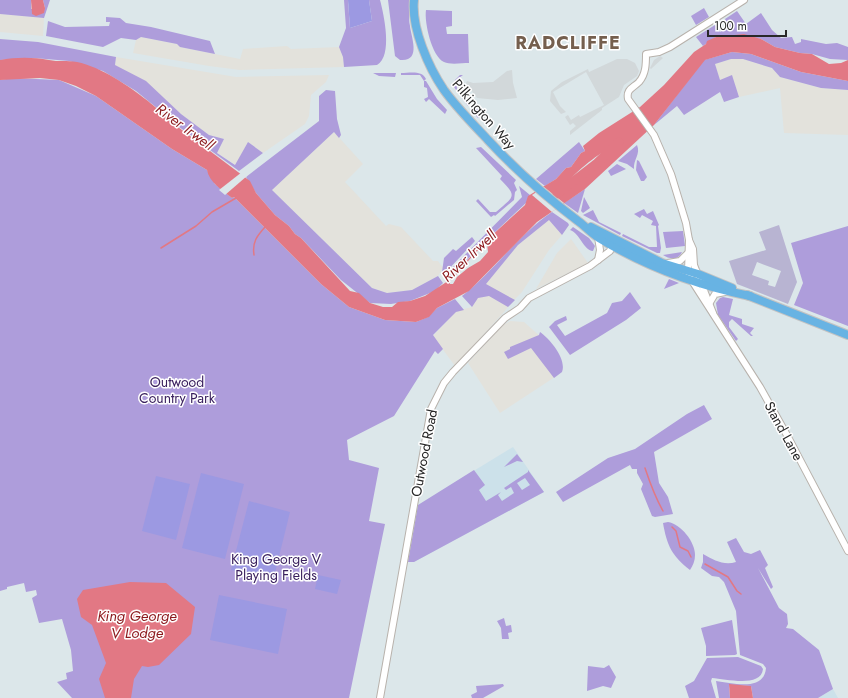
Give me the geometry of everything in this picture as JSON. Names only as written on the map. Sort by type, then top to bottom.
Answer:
[{"type":"main road","name":"Pilkington Way","points":[[414,0],[416,20],[426,58],[445,90],[475,126],[532,185],[598,237],[688,272],[698,274],[750,296]]},
{"type":"main road","name":"Pilkington Way","points":[[576,220],[667,273],[728,292],[750,296]]},
{"type":"main road","points":[[750,296],[848,335]]},
{"type":"street","name":"Stand Lane","points":[[744,0],[670,48],[659,52],[646,54],[644,72],[639,82],[628,92],[627,95],[628,100],[651,131],[671,174],[684,217],[689,240],[693,249],[694,265],[698,274],[696,283],[701,298],[713,313],[743,359],[780,424],[848,552]]},
{"type":"street","points":[[598,237],[600,250],[598,260]]},
{"type":"street","name":"Stand Lane","points":[[689,240],[688,272],[710,304],[713,313]]},
{"type":"street","name":"Outwood Road","points":[[380,698],[431,409],[438,394],[453,372],[505,318],[520,308],[529,298],[590,266],[610,251],[612,242]]},
{"type":"street","points":[[662,262],[677,263],[688,253]]},
{"type":"street","points":[[710,304],[715,294],[728,292]]},
{"type":"shaded area","points":[[0,14],[44,18],[43,36],[0,32]]},
{"type":"shaded area","points":[[141,37],[177,44],[180,47],[240,59],[243,49],[287,46],[291,49],[339,47],[343,57],[344,67],[240,70],[209,66],[133,53],[136,40]]},
{"type":"shaded area","points":[[660,56],[663,58],[651,69],[650,68],[654,60]]},
{"type":"shaded area","points":[[116,57],[236,77],[329,75],[326,82],[311,95],[309,116],[305,124],[263,153],[248,142],[236,165],[217,153],[224,139],[209,135],[115,65]]},
{"type":"shaded area","points":[[617,59],[627,59],[635,63],[639,71],[637,76],[624,85],[619,97],[602,108],[602,110],[570,135],[570,131],[576,126],[573,123],[570,125],[565,117],[568,115],[571,120],[579,115],[580,117],[604,105],[586,72],[553,92],[560,106],[566,112],[561,114],[550,101],[551,91],[562,82],[588,69],[589,72]]},
{"type":"shaded area","points":[[731,59],[743,59],[772,68],[780,77],[821,88],[848,90],[848,135],[784,133],[780,88],[739,97],[732,76],[720,81],[715,64]]},
{"type":"shaded area","points":[[512,70],[513,83],[517,98],[498,100],[477,98],[466,83],[467,81],[473,83],[493,82],[507,71]]},
{"type":"shaded area","points":[[334,132],[363,164],[345,182],[386,226],[389,224],[401,227],[433,261],[438,261],[443,268],[438,276],[412,290],[387,293],[372,288],[272,190]]},
{"type":"shaded area","points":[[549,219],[562,235],[549,250],[522,292],[455,366],[433,336],[456,311],[472,307],[487,282],[518,245]]},
{"type":"shaded area","points":[[779,225],[797,282],[788,304],[737,284],[729,261],[766,250],[759,232]],"holes":[[[757,262],[781,271],[775,287],[768,285],[769,281],[752,275]]]},
{"type":"shaded area","points":[[571,239],[588,263],[536,289],[557,253]]},
{"type":"shaded area","points":[[510,321],[524,322],[550,345],[558,375],[500,413],[468,363],[503,325]]},
{"type":"shaded area","points":[[513,447],[544,492],[414,562],[408,562],[418,505]]},
{"type":"shaded area","points":[[833,689],[838,698],[818,698]]},
{"type":"green space","points":[[0,0],[31,0],[31,9],[45,8],[43,0],[50,0],[44,18],[0,14]]},
{"type":"green space","points":[[344,0],[348,0],[350,28],[372,21],[369,0],[380,0],[385,25],[386,44],[385,53],[382,60],[377,65],[344,67],[343,57],[339,47],[346,28]]},
{"type":"green space","points":[[348,0],[369,0],[372,21],[350,28]]},
{"type":"green space","points":[[388,0],[410,0],[409,19],[414,48],[411,57],[407,60],[400,60],[395,56]]},
{"type":"green space","points":[[704,8],[709,17],[696,25],[691,16]]},
{"type":"green space","points":[[426,10],[452,11],[452,26],[446,27],[447,34],[468,34],[469,63],[456,64],[444,62],[440,59],[430,39],[426,22]]},
{"type":"green space","points":[[737,11],[746,24],[761,13],[772,30],[781,38],[792,37],[795,44],[801,42],[801,39],[826,44],[837,43],[848,47],[848,60],[830,59],[812,54],[800,53],[775,47],[761,39],[736,35],[716,37],[703,46],[696,37],[715,25],[720,32],[729,27],[725,19]]},
{"type":"green space","points":[[106,17],[120,18],[126,23],[151,27],[210,41],[215,54],[180,47],[177,44],[141,37],[136,40],[121,38],[103,47],[46,36],[48,21],[65,27],[109,26],[110,22],[106,22]]},
{"type":"green space","points":[[0,39],[38,42],[116,57],[115,65],[146,81],[181,114],[209,135],[224,139],[217,153],[235,165],[248,142],[263,153],[239,171],[199,142],[196,142],[195,138],[166,118],[163,113],[136,91],[103,71],[69,61],[34,58],[0,60]]},
{"type":"green space","points":[[732,52],[751,54],[801,72],[848,81],[848,90],[821,88],[780,77],[772,68],[743,59],[731,59],[715,64],[720,80],[732,75],[739,97],[724,102],[720,92],[684,115],[677,106],[654,125],[704,60]]},
{"type":"green space","points":[[373,73],[396,73],[395,77],[379,76]]},
{"type":"green space","points":[[401,73],[419,73],[426,79],[424,81],[420,75],[401,75]]},
{"type":"green space","points":[[460,75],[463,75],[456,80],[457,89],[469,105],[468,106],[454,87],[455,80]]},
{"type":"green space","name":"Outwood Country Park","points":[[13,78],[59,80],[96,96],[172,149],[207,170],[215,184],[232,198],[234,197],[321,284],[349,307],[385,320],[416,322],[428,317],[437,308],[455,299],[464,310],[456,312],[433,335],[443,349],[438,354],[435,351],[394,416],[347,440],[349,460],[379,468],[369,521],[385,524],[349,698],[72,698],[57,682],[67,679],[66,673],[73,671],[71,650],[62,619],[39,623],[32,598],[37,595],[36,590],[26,592],[24,583],[7,587],[7,589],[0,591],[0,80]]},
{"type":"green space","points":[[424,81],[426,81],[437,99],[447,110],[445,114],[429,99],[426,102],[424,99],[428,97],[427,88],[424,87]]},
{"type":"green space","points":[[326,90],[335,91],[337,119],[341,135],[339,138],[334,132],[272,190],[372,288],[387,293],[412,290],[438,276],[443,283],[435,291],[410,301],[391,304],[370,303],[341,280],[301,238],[295,234],[289,226],[275,215],[256,193],[246,177],[319,121],[319,96]]},
{"type":"green space","points":[[470,109],[485,109],[485,113],[481,110],[478,113],[481,116],[478,118]]},
{"type":"green space","points":[[579,142],[585,151],[581,153],[571,167],[566,168],[556,179],[545,186],[536,179]]},
{"type":"green space","points":[[637,145],[638,154],[634,169],[627,164],[618,161]]},
{"type":"green space","points":[[481,147],[516,180],[514,183],[517,190],[515,192],[514,200],[495,216],[494,215],[491,217],[476,201],[478,199],[490,212],[496,212],[507,203],[512,196],[510,190],[500,179],[502,176],[476,148]]},
{"type":"green space","points":[[637,160],[639,161],[647,177],[644,181],[641,181],[636,170]]},
{"type":"green space","points":[[617,164],[626,169],[611,176],[608,171]]},
{"type":"green space","points":[[519,186],[530,195],[527,202],[478,248],[447,282],[445,280],[447,273],[522,197]]},
{"type":"green space","points":[[585,189],[578,213],[564,203]]},
{"type":"green space","points":[[584,197],[590,208],[583,213],[581,211]]},
{"type":"green space","points":[[644,209],[647,214],[653,211],[659,225],[660,253],[657,253],[622,236],[623,234],[649,247],[657,247],[656,226],[651,225],[653,221],[642,215],[640,218],[634,214]]},
{"type":"green space","points":[[593,210],[599,222],[621,233],[620,235],[583,215]]},
{"type":"green space","points":[[552,212],[569,225],[562,235],[549,220],[518,245],[486,284],[515,300],[508,307],[489,296],[478,298],[472,307],[462,296],[474,286],[528,231]]},
{"type":"green space","points":[[848,226],[848,326],[794,305],[803,283],[791,243]]},
{"type":"green space","points":[[573,227],[589,238],[595,246],[593,251],[587,248],[576,234],[570,230]]},
{"type":"green space","points":[[683,231],[685,246],[666,248],[663,232]]},
{"type":"green space","points":[[472,237],[475,241],[447,271],[442,272],[444,258],[453,249],[456,251]]},
{"type":"green space","points":[[682,252],[676,258],[663,255]]},
{"type":"green space","points":[[669,279],[679,283],[664,289]]},
{"type":"green space","points":[[630,292],[641,308],[626,320],[570,355],[549,327],[555,321],[566,316],[567,320],[557,325],[565,336],[607,313],[612,303],[622,301]]},
{"type":"green space","points":[[723,297],[733,299],[729,315],[742,319],[742,324],[754,328],[750,333],[753,336],[751,336],[732,319],[729,322],[729,327],[738,339],[736,341],[718,315],[716,303]]},
{"type":"green space","points":[[540,332],[553,344],[562,361],[562,372],[554,378],[531,348],[508,359],[504,352],[510,349],[510,347],[539,335]]},
{"type":"green space","points":[[704,405],[712,419],[654,452],[659,483],[668,497],[673,514],[655,517],[652,516],[641,489],[643,484],[637,473],[637,469],[632,469],[630,465],[563,502],[556,492],[608,458],[635,449],[687,414]]},
{"type":"green space","points":[[517,454],[523,462],[517,461],[504,467]]},
{"type":"green space","points":[[474,470],[485,485],[479,490],[486,501],[501,492],[498,495],[502,501],[514,493],[511,487],[506,490],[504,488],[528,472],[528,470],[544,492],[414,562],[408,562],[418,505]],"holes":[[[525,478],[530,485],[522,490],[517,483]]]},
{"type":"green space","points":[[201,473],[244,484],[225,559],[182,548]]},
{"type":"green space","points":[[156,476],[190,484],[176,540],[142,531]]},
{"type":"green space","name":"King George V Playing Fields","points":[[249,501],[290,512],[273,581],[231,570]]},
{"type":"green space","points":[[668,522],[678,526],[690,539],[693,545],[695,557],[694,563],[690,570],[671,550],[666,538],[663,523]]},
{"type":"green space","points":[[736,538],[744,552],[751,554],[760,550],[768,565],[765,568],[773,587],[771,589],[758,568],[779,608],[787,614],[788,624],[786,628],[793,629],[819,650],[833,689],[818,698],[753,698],[751,686],[729,685],[730,698],[719,698],[716,681],[739,684],[754,683],[764,676],[766,668],[763,664],[740,655],[736,611],[724,582],[719,577],[712,576],[701,568],[703,554],[723,563],[736,562],[727,542]]},
{"type":"green space","points":[[318,575],[341,580],[337,594],[315,589]]},
{"type":"green space","points":[[219,595],[287,609],[278,654],[210,640]]},
{"type":"green space","points":[[504,618],[506,626],[511,625],[512,632],[508,633],[509,639],[502,639],[501,628],[497,621]]},
{"type":"green space","points":[[732,620],[737,654],[706,656],[706,646],[701,628]]},
{"type":"green space","points":[[738,657],[761,666],[763,669],[761,675],[756,679],[742,681],[712,678],[711,681],[716,698],[689,698],[685,686],[694,681],[707,658]]},
{"type":"green space","points":[[609,665],[616,677],[611,688],[603,686],[587,691],[588,666],[604,668]]},
{"type":"green space","points":[[503,684],[504,686],[483,698],[472,698],[471,695],[477,692],[476,686]]},
{"type":"water","points":[[31,0],[43,0],[45,8],[44,13],[36,16],[32,14]]},
{"type":"water","points":[[744,34],[761,39],[775,47],[800,53],[812,54],[829,64],[841,63],[848,60],[848,81],[801,72],[751,54],[732,52],[705,60],[654,125],[585,189],[537,222],[469,291],[437,308],[429,317],[416,322],[385,320],[349,307],[321,284],[234,197],[232,198],[216,186],[210,178],[207,170],[172,149],[96,96],[76,86],[59,80],[40,78],[0,80],[0,60],[12,58],[37,58],[86,64],[124,83],[158,109],[166,118],[250,181],[256,193],[275,215],[301,238],[350,291],[359,293],[370,303],[383,307],[392,307],[398,302],[410,301],[425,296],[451,279],[478,248],[525,205],[528,196],[556,179],[566,168],[571,167],[581,153],[585,151],[583,146],[599,133],[640,107],[664,85],[694,52],[706,44],[707,41],[716,37]],"holes":[[[610,149],[610,152],[594,170],[567,188],[565,187],[572,177],[585,165]],[[487,244],[488,252],[480,261],[457,277],[453,284],[450,284],[449,281],[476,252]]]},
{"type":"water","name":"King George V Lodge","points":[[130,582],[166,583],[195,607],[191,634],[159,665],[148,667],[142,666],[134,679],[131,698],[105,698],[99,679],[106,663],[92,625],[81,617],[77,599],[83,590]]},
{"type":"water","points":[[729,684],[751,686],[753,698],[730,698]]},
{"type":"pier","points":[[242,172],[247,176],[225,195],[219,190]]},
{"type":"pier","points":[[544,187],[564,203],[552,212],[532,195]]},
{"type":"waterway","name":"River Irwell","points":[[557,194],[597,163],[619,142]]},
{"type":"waterway","points":[[161,248],[196,226],[212,212],[236,198]]},
{"type":"waterway","points":[[254,255],[256,240],[265,227]]},
{"type":"waterway","points":[[645,468],[663,511]]},
{"type":"waterway","points":[[672,527],[676,531],[680,547],[688,551],[691,557]]},
{"type":"waterway","points":[[705,564],[728,577],[737,591],[741,594]]},
{"type":"district","name":"RADCLIFFE","points":[[568,43]]}]
